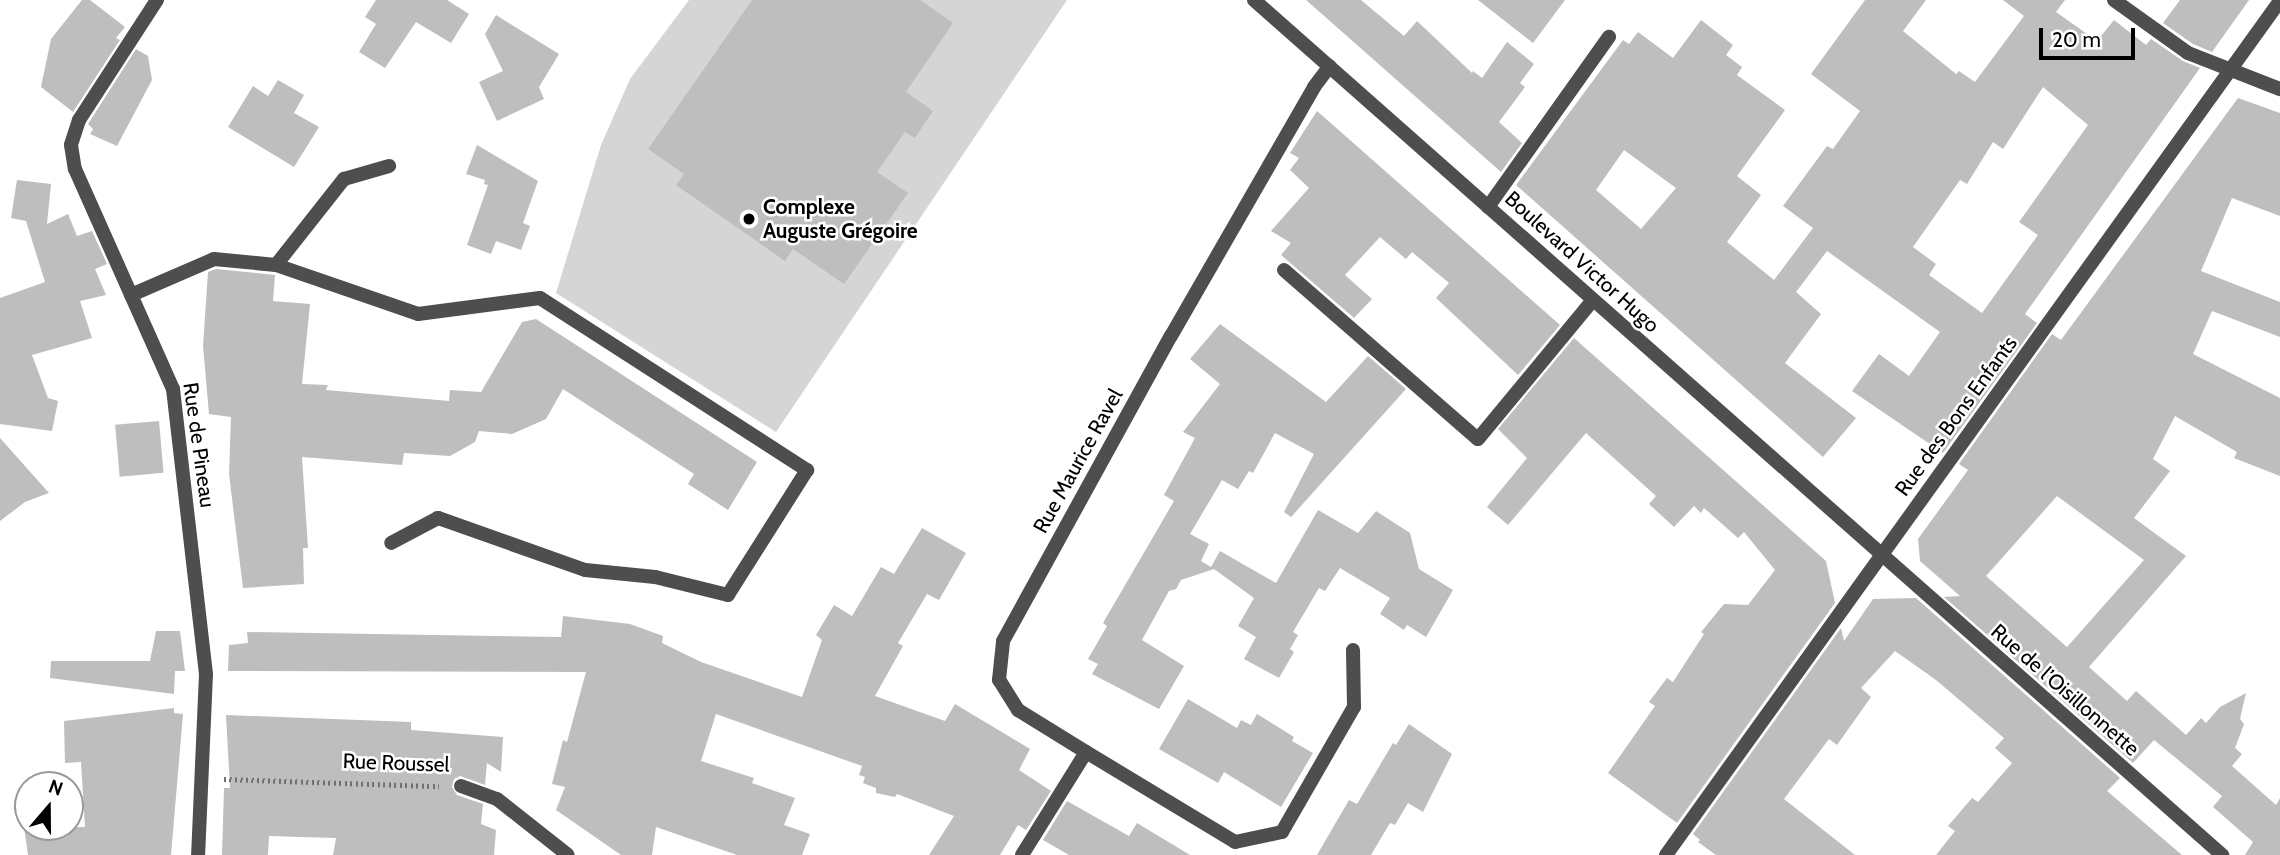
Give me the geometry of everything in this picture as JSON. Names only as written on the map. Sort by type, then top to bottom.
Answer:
[{"type":"street","name":"Rue de Pineau","points":[[157,0],[79,120],[71,145],[75,169],[173,389],[206,674],[198,855]]},
{"type":"street","name":"Boulevard Victor Hugo","points":[[1254,0],[1881,555]]},
{"type":"street","points":[[2114,0],[2188,52],[2280,89]]},
{"type":"street","name":"Rue des Bons Enfants","points":[[1666,855],[2280,1]]},
{"type":"street","points":[[1488,207],[1609,37]]},
{"type":"street","name":"Rue Maurice Ravel","points":[[1330,65],[1314,87],[1171,335],[1003,641],[999,680],[1018,710],[1235,842],[1282,832],[1354,707],[1353,650]]},
{"type":"street","points":[[276,265],[344,179],[389,166]]},
{"type":"street","points":[[131,295],[214,259],[276,265],[418,314],[540,298],[807,471],[728,595],[655,577],[584,570],[438,518],[391,542]]},
{"type":"street","points":[[1284,270],[1478,439],[1593,300]]},
{"type":"street","name":"Rue de l’Oisillonnette","points":[[1881,555],[2222,855]]},
{"type":"street","points":[[1022,855],[1086,752]]},
{"type":"street","name":"Rue Roussel","points":[[461,786],[497,799],[568,855]]},
{"type":"path","name":"Rue Roussel","points":[[202,778],[461,786]]},
{"type":"shaded area","name":"Complexe Auguste Grégoire","points":[[689,0],[1067,0],[776,432],[556,293],[601,145],[630,79]]},
{"type":"building","points":[[82,0],[90,0],[125,27],[116,38],[120,40],[73,112],[41,87],[51,39]]},
{"type":"building","points":[[376,0],[447,0],[469,14],[451,43],[416,22],[385,68],[359,52],[376,24],[365,17]]},
{"type":"building","points":[[752,0],[920,0],[953,23],[906,92],[933,111],[915,138],[905,132],[877,172],[908,193],[844,284],[793,249],[785,261],[676,185],[684,174],[648,149]]},
{"type":"building","points":[[1306,0],[1361,0],[1404,36],[1417,21],[1472,73],[1473,71],[1482,78],[1507,42],[1534,64],[1520,83],[1525,87],[1499,122],[1522,143],[1501,172]]},
{"type":"building","points":[[1478,0],[1565,0],[1533,43]]},
{"type":"building","points":[[1865,0],[1926,0],[1903,31],[1956,74],[1959,71],[1975,82],[2024,16],[2003,0],[2065,0],[2056,12],[2097,41],[2114,20],[2146,45],[2151,39],[2183,61],[2200,68],[2025,314],[2037,323],[1943,453],[1852,391],[1879,354],[1909,376],[1940,332],[1827,251],[1796,292],[1821,314],[1785,363],[1856,418],[1823,457],[1516,185],[1623,40],[1629,44],[1638,32],[1673,58],[1701,20],[1733,45],[1726,55],[1742,67],[1737,75],[1785,110],[1737,176],[1761,195],[1727,242],[1774,280],[1813,228],[1783,206],[1827,146],[1833,149],[1860,111],[1811,74]],"holes":[[[2043,87],[2088,125],[2019,222],[2038,235],[1982,313],[1929,275],[1936,264],[1913,247],[1960,180],[1967,184],[1993,142],[2003,149]],[[1624,150],[1676,188],[1641,229],[1596,190]]]},
{"type":"building","points":[[2180,0],[2249,0],[2212,52],[2193,44],[2163,23]]},
{"type":"building","points":[[496,15],[559,54],[539,87],[544,99],[497,121],[479,82],[503,71],[485,34]]},
{"type":"building","points":[[136,49],[148,56],[152,80],[117,146],[90,134],[93,129],[88,124]]},
{"type":"building","points":[[278,80],[304,95],[294,113],[319,127],[294,167],[228,127],[253,86],[268,96]]},
{"type":"building","points":[[2238,98],[2280,113],[2280,216],[2232,198],[2201,271],[2280,302],[2280,337],[2212,311],[2193,354],[2280,398],[2280,476],[2234,458],[2237,452],[2175,416],[2153,459],[2170,471],[2134,518],[2186,556],[2089,667],[2127,701],[2136,691],[2186,735],[2201,718],[2206,723],[2220,707],[2246,693],[2240,719],[2244,724],[2235,748],[2242,754],[2232,766],[2276,805],[2280,798],[2280,855],[2245,855],[2253,842],[2213,807],[2222,796],[2154,740],[2133,763],[1944,597],[1960,596],[1920,561],[1918,539],[1968,470],[1959,464],[2052,334],[2061,340]],"holes":[[[2057,496],[2144,560],[2067,647],[1986,576]]]},
{"type":"building","points":[[1317,111],[1560,325],[1518,375],[1436,298],[1449,283],[1412,252],[1406,259],[1380,237],[1345,275],[1372,299],[1354,318],[1281,255],[1291,243],[1271,231],[1309,188],[1290,170],[1299,158],[1290,153]]},
{"type":"building","points":[[477,145],[538,181],[523,223],[530,226],[521,250],[496,241],[491,254],[467,245],[488,185],[484,184],[485,180],[466,174]]},
{"type":"building","points":[[17,180],[51,184],[47,224],[68,214],[77,236],[92,231],[107,264],[95,269],[106,295],[80,301],[92,338],[32,355],[48,398],[58,401],[52,431],[0,424],[0,298],[45,282],[26,221],[11,218]]},
{"type":"building","points":[[216,269],[275,275],[273,301],[310,304],[302,384],[328,385],[326,390],[449,401],[450,390],[481,392],[522,322],[536,319],[757,462],[728,510],[688,484],[694,474],[563,389],[546,419],[512,434],[479,431],[475,442],[450,456],[404,453],[402,465],[302,457],[308,548],[303,548],[304,584],[243,588],[229,474],[231,417],[209,414],[203,346],[208,272]]},
{"type":"building","points":[[1220,324],[1326,402],[1368,356],[1406,389],[1291,517],[1284,512],[1314,454],[1275,433],[1253,473],[1249,471],[1238,489],[1222,480],[1190,534],[1209,544],[1201,561],[1211,567],[1220,551],[1276,583],[1318,510],[1358,533],[1376,511],[1410,533],[1419,569],[1453,590],[1426,637],[1407,625],[1404,630],[1380,614],[1390,598],[1340,568],[1325,591],[1319,588],[1293,632],[1298,635],[1290,649],[1294,652],[1279,678],[1244,659],[1256,637],[1238,626],[1254,598],[1214,569],[1181,580],[1176,589],[1169,591],[1142,640],[1184,666],[1159,709],[1092,674],[1098,664],[1088,659],[1107,626],[1103,623],[1174,501],[1164,495],[1195,438],[1183,432],[1220,384],[1190,359]]},
{"type":"building","points":[[1574,338],[1826,561],[1835,603],[1677,823],[1608,773],[1655,706],[1649,702],[1667,678],[1673,682],[1704,634],[1701,632],[1724,604],[1748,605],[1775,570],[1744,532],[1738,538],[1704,508],[1701,513],[1694,506],[1674,527],[1649,504],[1656,496],[1586,433],[1508,525],[1487,507],[1527,458],[1498,429]]},
{"type":"building","points":[[159,421],[164,473],[120,477],[115,425]]},
{"type":"building","points":[[0,438],[49,493],[25,502],[0,521]]},
{"type":"building","points":[[922,528],[966,553],[939,600],[927,594],[898,643],[903,646],[875,696],[945,721],[955,704],[1030,749],[1019,770],[1051,791],[1026,830],[1018,825],[1000,855],[929,855],[954,816],[897,794],[895,797],[876,793],[876,788],[863,783],[865,777],[859,775],[862,766],[716,714],[701,761],[754,778],[752,783],[795,798],[784,825],[810,834],[802,855],[737,855],[656,827],[652,855],[621,855],[556,810],[565,787],[552,784],[563,740],[567,742],[586,672],[228,671],[229,645],[248,643],[247,632],[561,637],[563,616],[630,624],[663,636],[662,643],[701,662],[802,697],[822,640],[816,635],[834,605],[852,616],[881,567],[894,574]]},
{"type":"building","points":[[1916,598],[2120,778],[2107,791],[2182,855],[1936,855],[1955,831],[1948,826],[1972,798],[1978,802],[2012,763],[1995,748],[2004,738],[1936,680],[1895,651],[1861,688],[1871,697],[1837,745],[1829,739],[1784,799],[1855,855],[1716,855],[1698,842],[1700,840],[1693,834],[1841,628],[1844,641],[1873,599]]},
{"type":"building","points":[[156,631],[180,631],[185,671],[175,671],[174,694],[50,678],[51,661],[150,661]]},
{"type":"building","points":[[1188,699],[1237,728],[1241,720],[1251,725],[1257,714],[1294,737],[1292,741],[1313,753],[1281,807],[1224,772],[1218,783],[1159,749]]},
{"type":"building","points":[[174,708],[174,713],[183,714],[171,855],[28,855],[26,841],[84,841],[84,771],[82,771],[81,762],[65,763],[64,721]]},
{"type":"building","points":[[226,715],[411,722],[411,730],[503,737],[501,772],[487,763],[485,785],[460,776],[454,779],[452,787],[457,795],[483,804],[481,824],[496,830],[494,855],[333,855],[336,838],[269,836],[268,855],[222,855],[224,788],[230,788]]},
{"type":"building","points":[[1409,724],[1452,754],[1423,812],[1408,803],[1395,825],[1390,823],[1371,855],[1317,855],[1349,800],[1357,804],[1393,743],[1396,745]]},
{"type":"building","points":[[1067,801],[1129,836],[1137,823],[1190,855],[1069,855],[1043,840]]},
{"type":"place","name":"Complexe Auguste Grégoire","points":[[749,219]]}]
